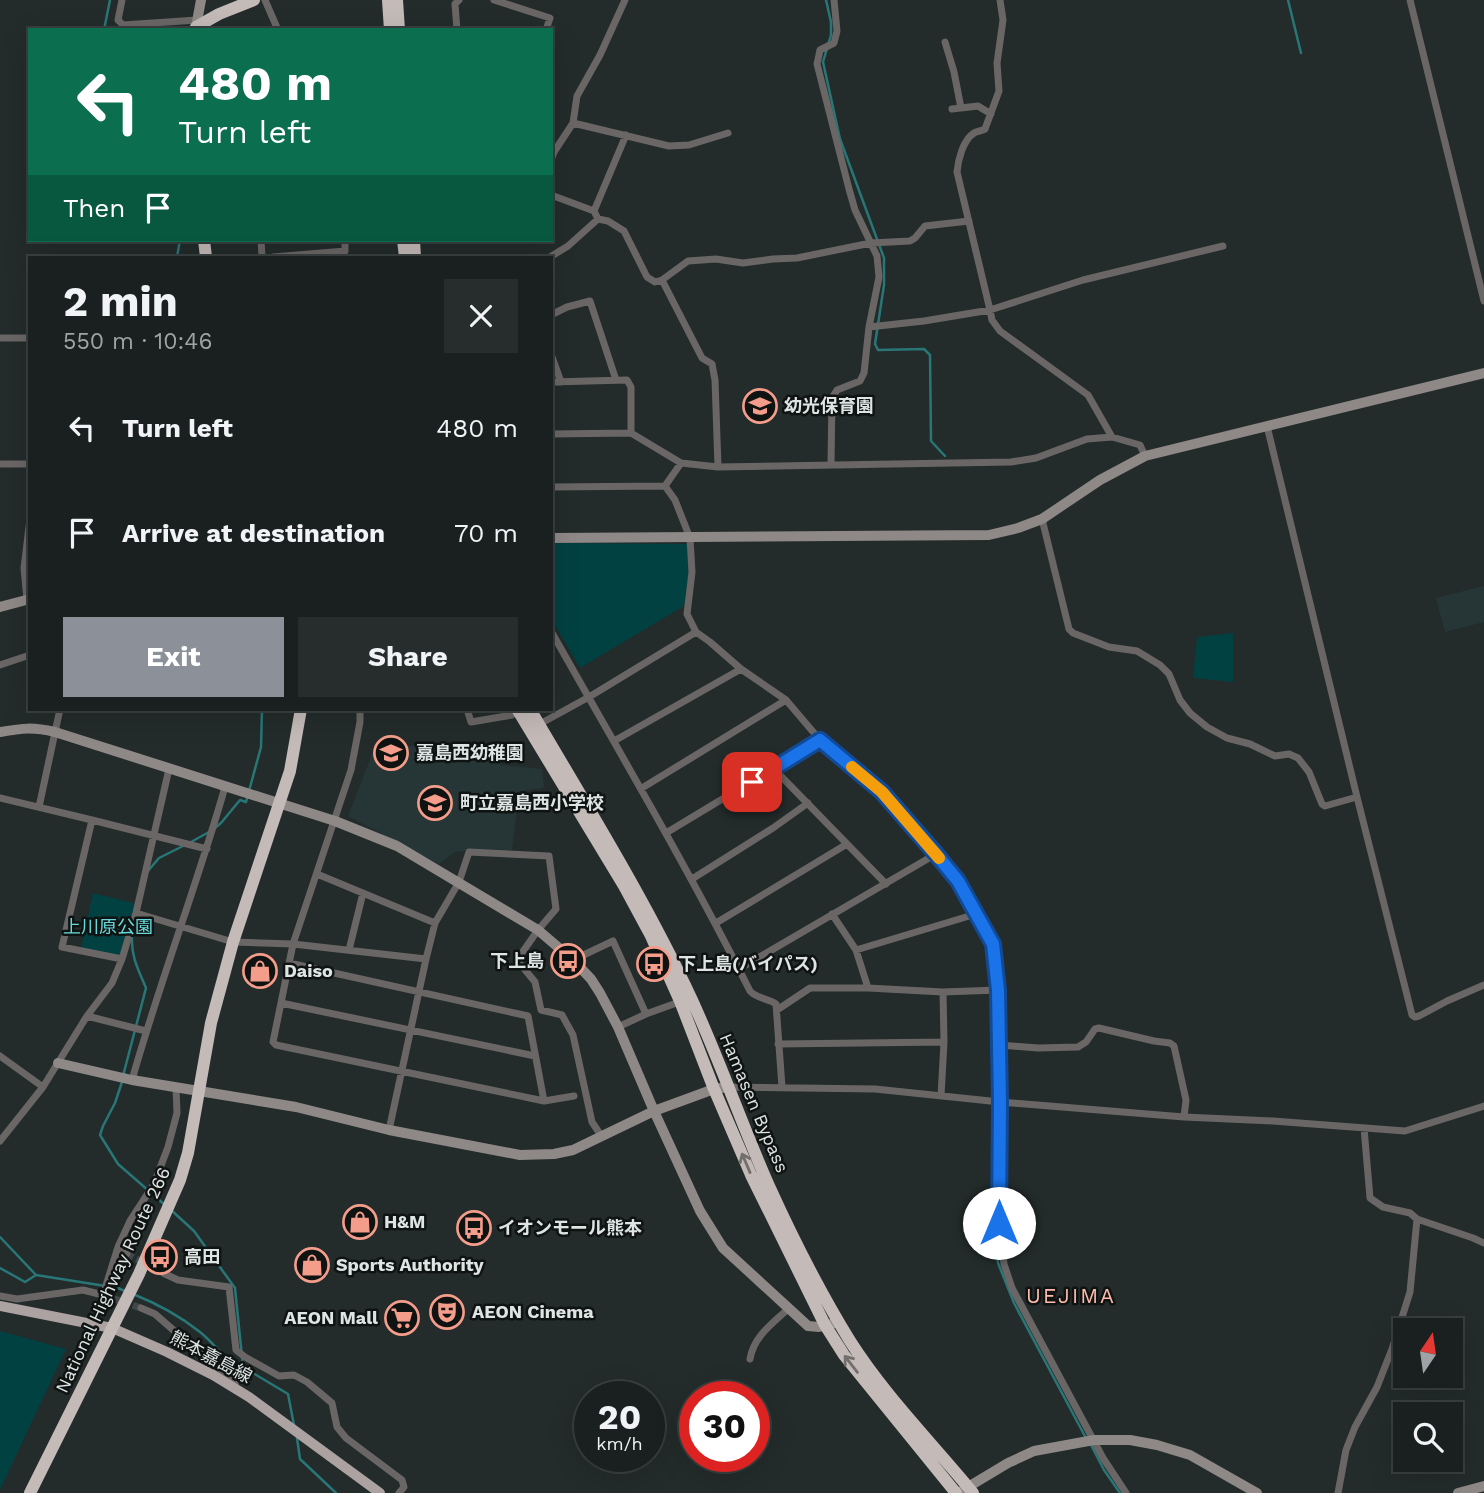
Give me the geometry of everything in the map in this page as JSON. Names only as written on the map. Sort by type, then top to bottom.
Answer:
[{"type":"highway","points":[[196,26],[254,0]]},
{"type":"highway","points":[[388,0],[390,28]]},
{"type":"highway","points":[[397,0],[399,28]]},
{"type":"highway","name":"National Highway Route 266","points":[[30,1493],[113,1328],[180,1180],[188,1153],[211,1023],[233,942],[290,771],[301,711]]},
{"type":"highway","name":"Hamasen Bypass","points":[[531,711],[535,727],[686,1001],[721,1088],[751,1174],[825,1325],[844,1355],[963,1491]]},
{"type":"highway","name":"Hamasen Bypass","points":[[515,712],[535,727]]},
{"type":"highway","name":"Hamasen Bypass","points":[[721,1088],[811,1271],[852,1344],[963,1491]]},
{"type":"main road","name":"熊本嘉島線","points":[[0,1306],[113,1328],[167,1352],[249,1397],[380,1493]]},
{"type":"street","points":[[122,0],[118,20],[123,25],[196,26],[201,0]]},
{"type":"street","points":[[265,0],[277,28]]},
{"type":"street","points":[[457,28],[455,4],[459,0]]},
{"type":"street","points":[[493,0],[550,18],[547,28]]},
{"type":"street","points":[[553,155],[573,123],[577,96],[600,55],[625,0]]},
{"type":"street","points":[[831,464],[832,398],[837,390],[860,381],[864,373],[869,327],[879,277],[877,256],[855,210],[817,64],[820,50],[834,43],[838,31],[834,0]]},
{"type":"street","points":[[1000,0],[1003,20],[996,63],[999,90],[985,129],[968,139],[958,159],[957,172],[992,320],[1000,331],[1088,395],[1112,437]]},
{"type":"street","points":[[1410,0],[1484,301]]},
{"type":"street","points":[[945,42],[954,72],[957,109],[978,106],[991,114]]},
{"type":"street","points":[[573,123],[669,146],[689,145],[728,133]]},
{"type":"street","points":[[552,256],[568,246],[596,215],[626,135]]},
{"type":"street","points":[[553,196],[624,231],[647,277],[655,282],[662,281],[688,261],[716,259],[743,263],[797,258],[871,243],[910,241],[925,226],[969,221]]},
{"type":"street","points":[[304,256],[345,251],[345,242]]},
{"type":"street","points":[[869,327],[990,310],[1083,280],[1223,246]]},
{"type":"street","points":[[662,281],[702,358],[712,364],[718,467]]},
{"type":"street","points":[[553,314],[590,301],[617,380]]},
{"type":"street","points":[[0,338],[28,338]]},
{"type":"street","points":[[553,360],[561,382]]},
{"type":"street","points":[[553,538],[989,535],[1042,519],[1100,480],[1145,456],[1484,373]]},
{"type":"street","points":[[553,382],[627,380],[631,387],[631,433]]},
{"type":"street","points":[[1267,426],[1356,797],[1412,1015],[1419,1016],[1484,985]]},
{"type":"street","points":[[553,434],[631,433],[681,463],[718,467],[1011,462],[1036,458],[1087,439],[1112,437],[1140,445],[1145,456]]},
{"type":"street","points":[[665,486],[681,463]]},
{"type":"street","points":[[0,464],[28,464]]},
{"type":"street","points":[[553,487],[665,486]]},
{"type":"street","points":[[665,486],[675,500],[690,538],[692,572],[687,614],[696,632],[786,700],[820,740],[882,792],[958,881],[993,944],[998,990],[999,1223],[1004,1265],[1012,1288],[1103,1458],[1126,1493]]},
{"type":"street","points":[[1042,519],[1069,629],[1073,633],[1109,648],[1137,651],[1160,665],[1169,674],[1180,701],[1207,727],[1227,738],[1250,744],[1275,756],[1289,754],[1298,758],[1309,772],[1325,806],[1356,797]]},
{"type":"street","points":[[0,607],[28,599],[24,568],[28,541]]},
{"type":"street","points":[[535,727],[696,632]]},
{"type":"street","points":[[553,634],[642,788],[739,969],[755,995],[776,1004],[782,1087]]},
{"type":"street","points":[[0,665],[28,656]]},
{"type":"street","points":[[614,741],[741,668]]},
{"type":"street","points":[[642,788],[786,700]]},
{"type":"street","points":[[39,807],[60,711]]},
{"type":"street","points":[[360,711],[351,771],[293,944],[273,1042],[276,1045],[544,1101],[574,1096]]},
{"type":"street","points":[[468,711],[471,722],[515,712]]},
{"type":"street","points":[[0,732],[29,728],[55,732],[335,821],[397,846],[538,930],[591,979],[618,1027],[700,1211],[723,1248],[808,1326],[819,1327],[839,1322]]},
{"type":"street","points":[[667,833],[820,740]]},
{"type":"street","points":[[0,1141],[43,1087],[87,1016],[112,983],[136,913],[169,769]]},
{"type":"street","points":[[774,769],[886,884]]},
{"type":"street","points":[[132,1080],[225,786]]},
{"type":"street","points":[[0,798],[207,849]]},
{"type":"street","points":[[692,879],[808,803]]},
{"type":"street","points":[[92,820],[62,947],[122,959]]},
{"type":"street","points":[[716,923],[847,844]]},
{"type":"street","points":[[389,1130],[435,923],[459,882],[469,852],[549,856],[556,909],[517,960],[535,982],[541,1010],[562,1015],[573,1035],[592,1122],[601,1137]]},
{"type":"street","points":[[739,969],[936,854]]},
{"type":"street","points":[[317,874],[435,923]]},
{"type":"street","points":[[349,950],[363,893]]},
{"type":"street","points":[[136,913],[233,942],[293,944],[426,959]]},
{"type":"street","points":[[832,914],[856,950],[868,988]]},
{"type":"street","points":[[856,950],[976,914]]},
{"type":"street","points":[[573,960],[612,941],[646,1014]]},
{"type":"street","points":[[289,963],[528,1016],[544,1101]]},
{"type":"street","points":[[777,1010],[810,988],[943,992],[998,990]]},
{"type":"street","points":[[941,1096],[943,992]]},
{"type":"street","points":[[618,1027],[646,1014],[686,1001]]},
{"type":"street","points":[[281,1003],[535,1056]]},
{"type":"street","points":[[87,1016],[146,1031]]},
{"type":"street","points":[[999,1045],[1078,1047],[1099,1028],[1170,1043],[1174,1046],[1186,1100],[1184,1116]]},
{"type":"street","points":[[778,1044],[944,1042]]},
{"type":"street","points":[[0,1056],[43,1087]]},
{"type":"street","points":[[58,1063],[132,1080],[296,1107],[389,1130],[520,1155],[554,1154],[573,1150],[654,1111],[721,1088],[875,1088],[1000,1102],[1405,1130],[1484,1106]]},
{"type":"street","points":[[0,1296],[17,1298],[83,1290],[103,1295],[118,1247],[159,1172],[177,1113],[176,1088]]},
{"type":"street","points":[[1364,1128],[1370,1198],[1383,1208],[1410,1213],[1417,1219],[1484,1243]]},
{"type":"street","points":[[1338,1493],[1346,1450],[1377,1387],[1410,1292],[1417,1219]]},
{"type":"street","points":[[118,1247],[121,1252],[127,1254]]},
{"type":"street","points":[[163,1273],[178,1280],[229,1287],[236,1350],[279,1376],[294,1375],[307,1382],[332,1403],[337,1427],[346,1438],[402,1480],[404,1487],[399,1493]]},
{"type":"street","points":[[141,1308],[155,1314],[249,1397]]},
{"type":"street","points":[[750,1359],[755,1341],[788,1309]]},
{"type":"street","points":[[963,1491],[1007,1463],[1034,1451],[1094,1440],[1130,1440],[1190,1455],[1257,1493]]},
{"type":"street","points":[[1458,1493],[1484,1486]]},
{"type":"shaded area","points":[[1484,586],[1484,622],[1445,632],[1436,598]]},
{"type":"shaded area","name":"町立嘉島西小学校","points":[[376,744],[499,751],[500,765],[542,769],[544,788],[519,791],[512,850],[455,852],[439,864],[348,816]]},
{"type":"green space","points":[[553,543],[687,544],[689,572],[684,606],[580,668],[553,622]]},
{"type":"green space","points":[[1233,633],[1233,682],[1193,678],[1197,637]]},
{"type":"green space","name":"上川原公園","points":[[93,893],[137,904],[121,959],[81,948]]},
{"type":"green space","points":[[0,1331],[66,1349],[0,1490]]},
{"type":"waterway","points":[[104,28],[110,0]]},
{"type":"waterway","points":[[826,0],[831,35],[823,62],[840,139],[884,258],[884,285],[875,344],[878,350],[924,349],[930,355],[931,441],[945,456]]},
{"type":"waterway","points":[[1288,0],[1301,53]]},
{"type":"waterway","points":[[177,256],[180,242]]},
{"type":"waterway","points":[[215,828],[240,800],[246,802],[261,747],[262,711]]},
{"type":"waterway","points":[[191,842],[209,832]]},
{"type":"waterway","points":[[148,871],[159,858],[185,845]]},
{"type":"waterway","points":[[123,1076],[146,988],[134,958],[132,938]]},
{"type":"waterway","points":[[122,1082],[100,1135],[118,1164],[165,1205]]},
{"type":"waterway","points":[[996,1107],[995,1227],[998,1263],[1014,1303],[1087,1440]]},
{"type":"waterway","points":[[170,1209],[194,1231],[235,1288],[243,1367],[288,1394],[294,1425]]},
{"type":"waterway","points":[[0,1237],[36,1275],[118,1288],[127,1292]]},
{"type":"waterway","points":[[0,1268],[25,1282],[36,1275]]},
{"type":"waterway","points":[[133,1294],[185,1321],[225,1356],[243,1367]]},
{"type":"waterway","points":[[297,1438],[300,1459],[336,1493]]},
{"type":"waterway","points":[[1091,1445],[1120,1493]]},
{"type":"tunnel","points":[[127,1254],[163,1273]]},
{"type":"tunnel","points":[[103,1295],[141,1308]]},
{"type":"slow traffic","points":[[852,767],[882,792],[939,858]]},
{"type":"place","name":"幼光保育園","points":[[760,406]]},
{"type":"place","name":"嘉島西幼稚園","points":[[391,753]]},
{"type":"place","name":"町立嘉島西小学校","points":[[435,803]]},
{"type":"place","name":"下上島","points":[[568,961]]},
{"type":"place","name":"下上島(バイパス)","points":[[654,964]]},
{"type":"place","name":"Daiso","points":[[260,971]]},
{"type":"place","name":"H&M","points":[[360,1222]]},
{"type":"place","name":"イオンモール熊本","points":[[474,1228]]},
{"type":"place","name":"高田","points":[[160,1257]]},
{"type":"place","name":"Sports Authority","points":[[312,1265]]},
{"type":"place","name":"AEON Cinema","points":[[447,1312]]},
{"type":"place","name":"AEON Mall","points":[[402,1318]]},
{"type":"district","name":"UEJIMA","points":[[1071,1296]]},
{"type":"route","points":[[752,782],[820,740],[882,792],[958,881],[993,944],[998,990],[999,1223]]}]
